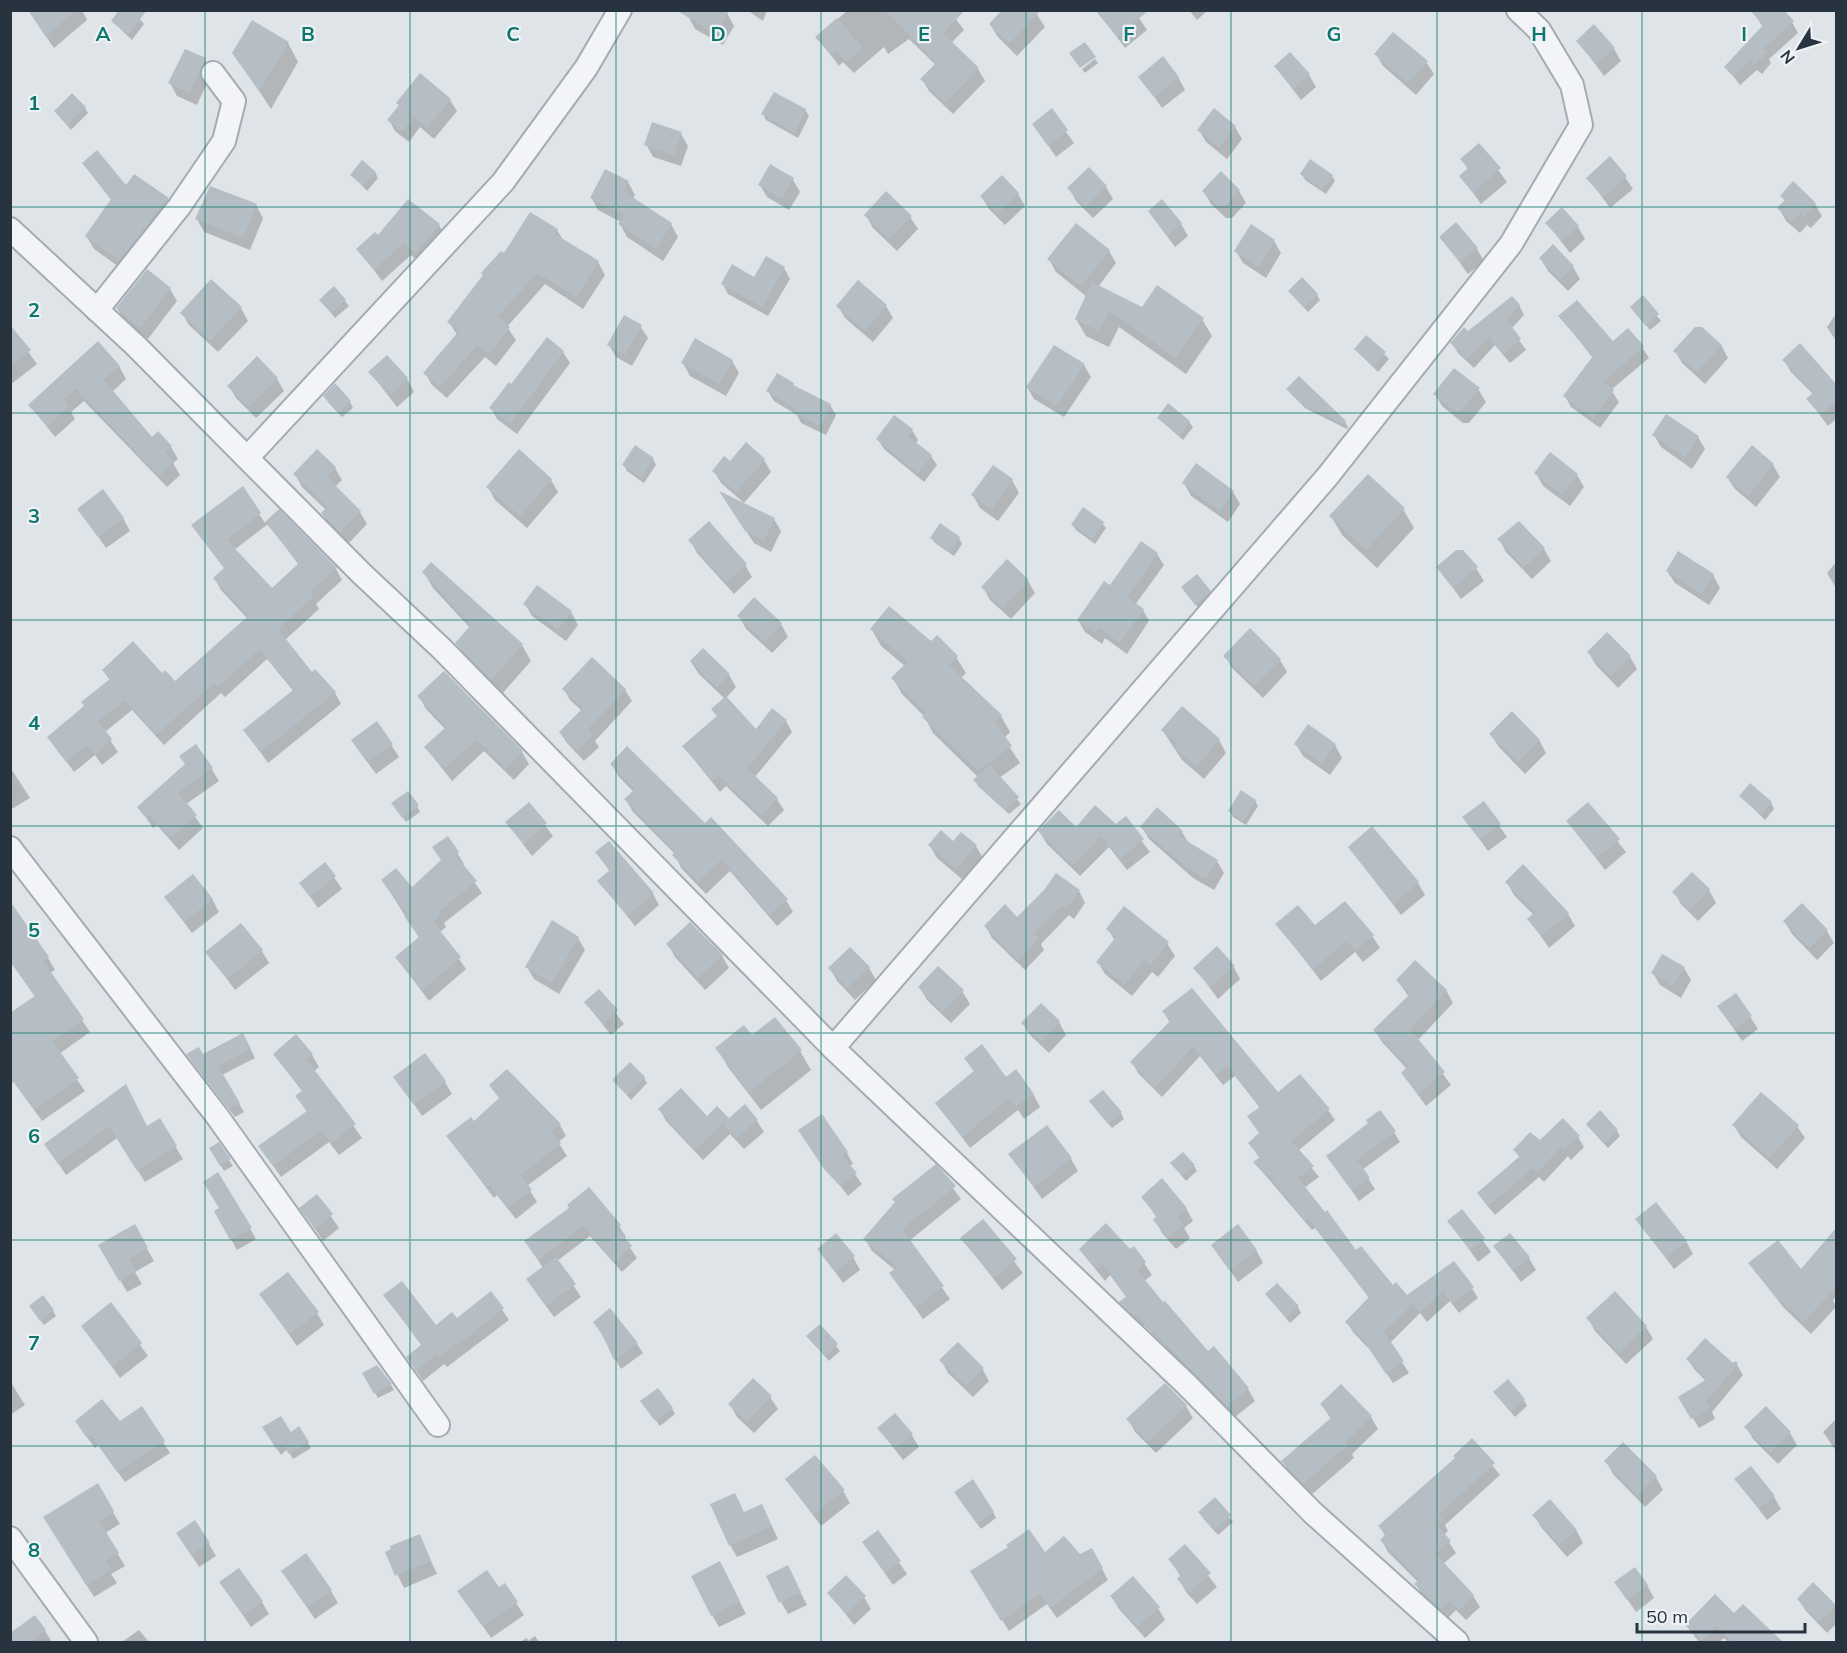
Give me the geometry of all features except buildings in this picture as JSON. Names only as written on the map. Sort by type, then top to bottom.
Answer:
[{"type":"street","points":[[247,458],[504,182],[586,68],[620,10]]},
{"type":"street","points":[[833,1048],[1327,477],[1511,244],[1581,125],[1572,85],[1539,30],[1518,10]]},
{"type":"street","points":[[97,310],[179,207],[224,141],[234,101],[213,73]]},
{"type":"street","points":[[10,229],[97,310],[363,574],[442,649],[833,1048],[1186,1384],[1312,1513],[1456,1642]]},
{"type":"street","points":[[10,848],[217,1116],[438,1425]]},
{"type":"street","points":[[10,1538],[87,1642]]}]
